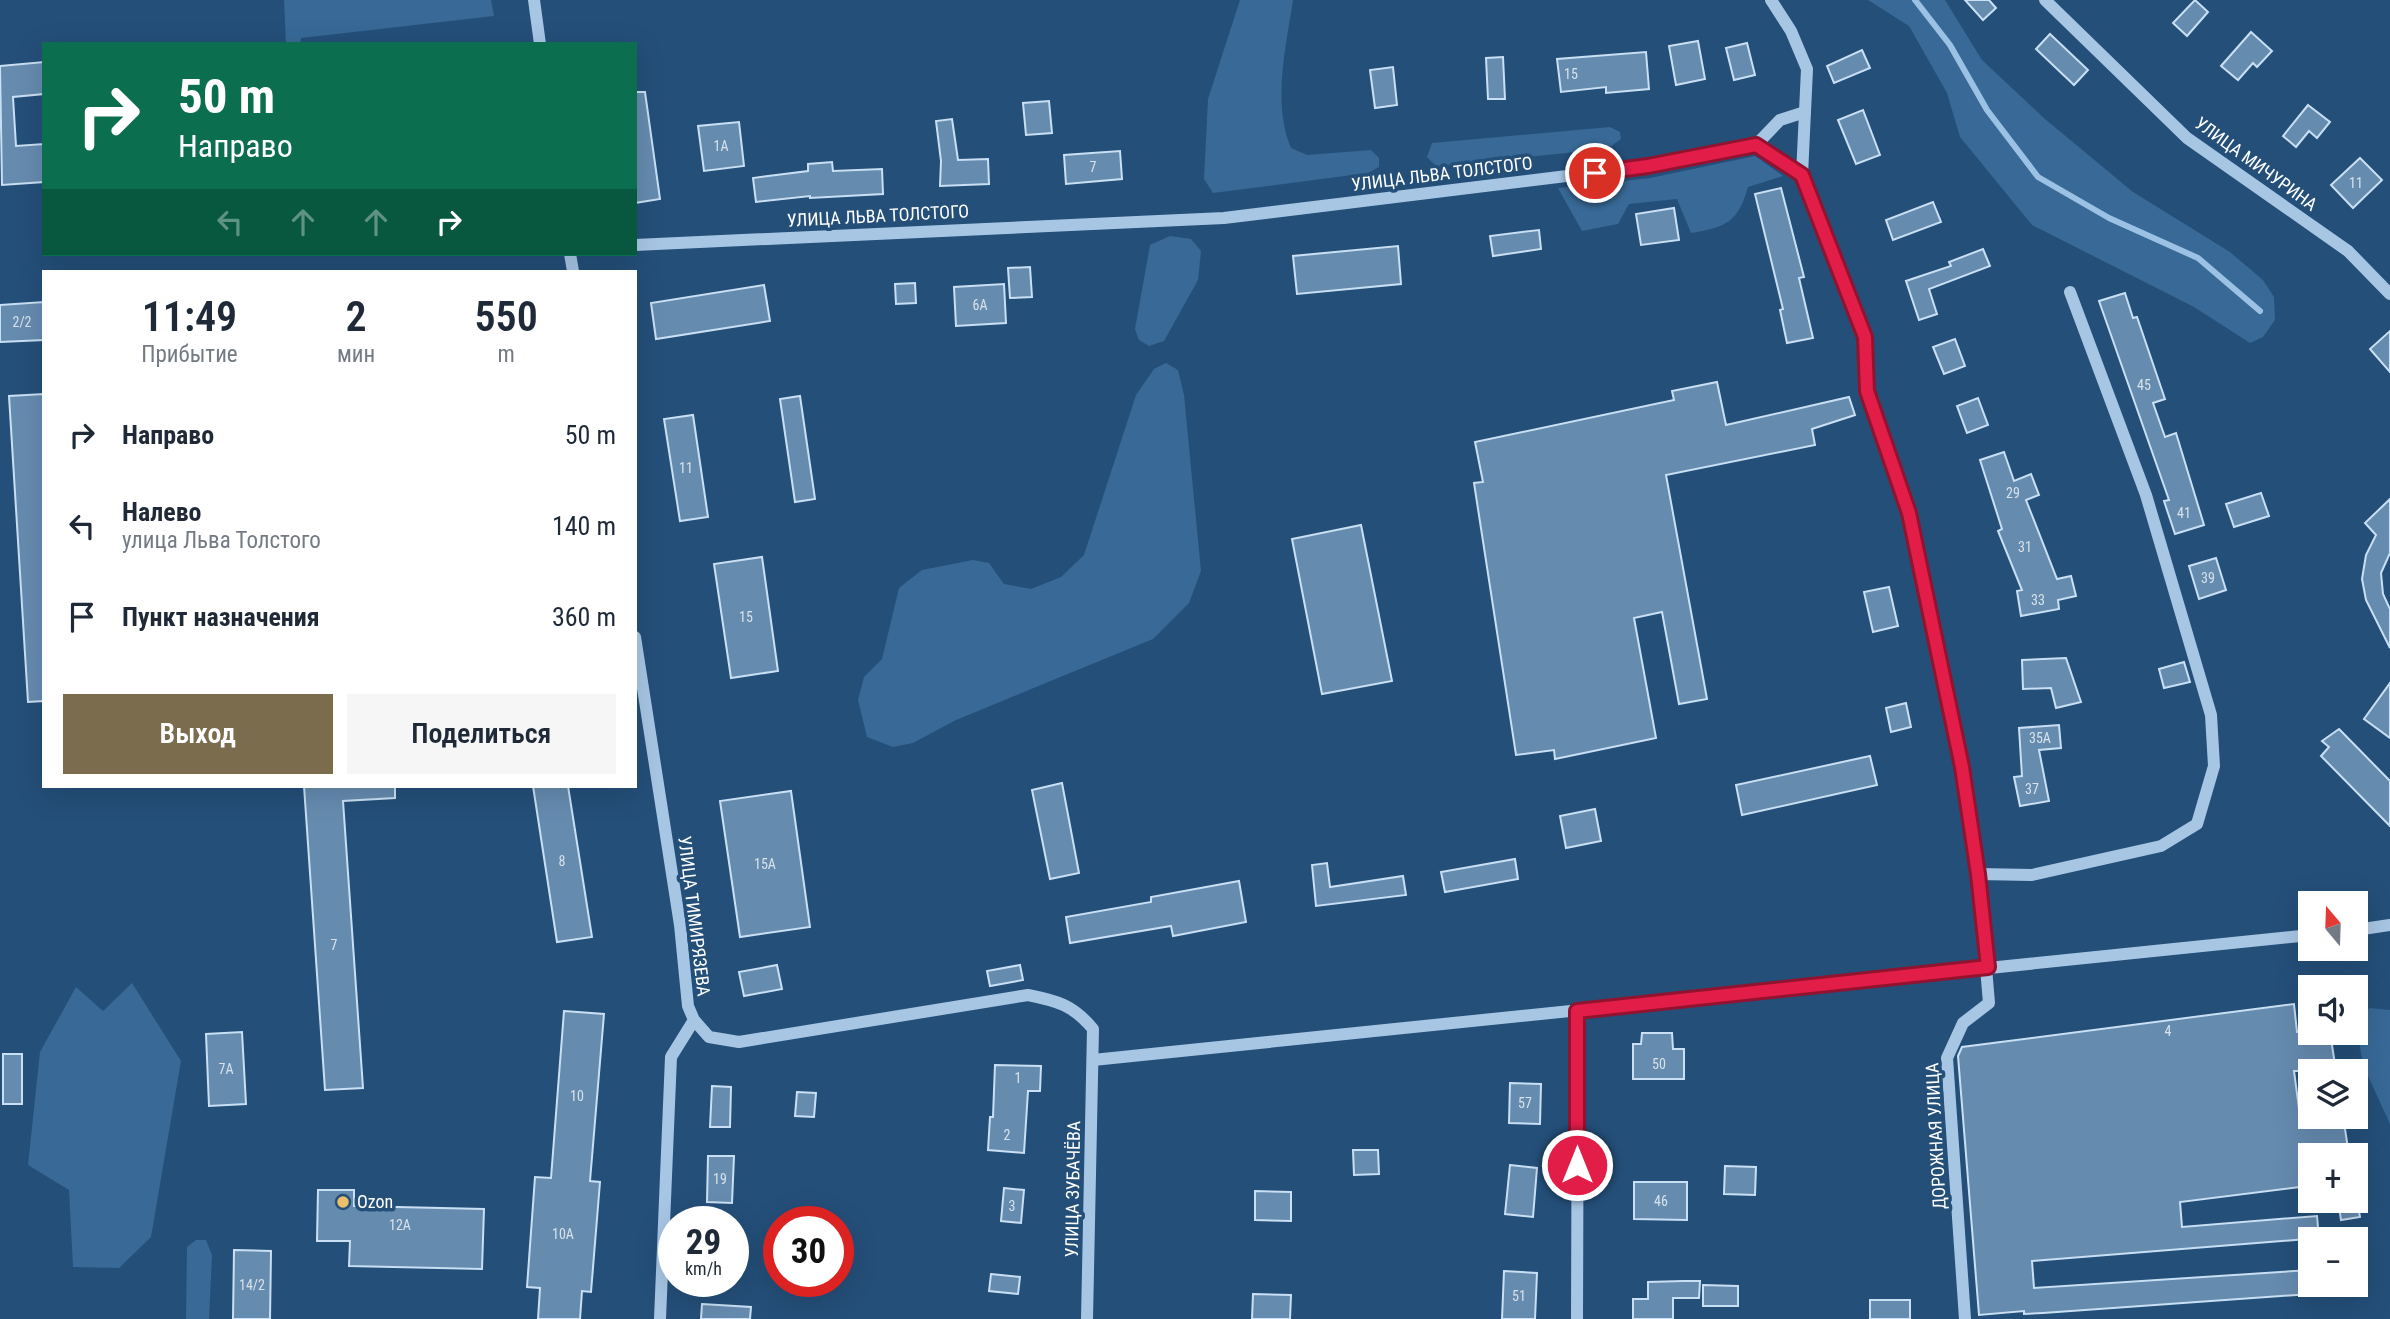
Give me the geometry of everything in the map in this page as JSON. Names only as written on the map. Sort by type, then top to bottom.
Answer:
[{"type":"street","points":[[534,0],[540,42]]},
{"type":"street","points":[[1771,0],[1791,31],[1807,69],[1802,175],[1865,337],[1867,391],[1909,513],[1962,767],[1988,967]]},
{"type":"street","name":"УЛИЦА МИЧУРИНА","points":[[2052,2],[2187,138],[2347,251],[2390,294]]},
{"type":"street","points":[[1802,175],[1756,145],[1780,120],[1805,112]]},
{"type":"street","name":"УЛИЦА ЛЬВА ТОЛСТОГО","points":[[637,245],[1224,218],[1648,166],[1756,145]]},
{"type":"street","points":[[1978,874],[2032,875],[2161,846],[2197,824],[2214,766],[2211,715],[2146,495],[2070,292]]},
{"type":"street","name":"УЛИЦА ТИМИРЯЗЕВА","points":[[637,650],[680,925],[688,1006],[694,1020],[671,1057],[660,1319]]},
{"type":"street","points":[[2368,928],[2390,925]]},
{"type":"street","points":[[1093,1060],[2298,936]]},
{"type":"street","name":"ДОРОЖНАЯ УЛИЦА","points":[[1965,1319],[1947,1058],[1963,1023],[1989,1003],[1988,967]]},
{"type":"street","name":"УЛИЦА ЗУБАЧЁВА","points":[[694,1020],[709,1038],[739,1042],[1028,995],[1052,1000],[1078,1011],[1093,1029],[1087,1319]]},
{"type":"street","points":[[1577,1011],[1577,1319]]},
{"type":"shaded area","points":[[284,0],[491,0],[494,16],[301,38],[300,42],[286,42]]},
{"type":"shaded area","points":[[1240,0],[1293,0],[1281,94],[1285,131],[1291,148],[1307,155],[1371,150],[1379,158],[1379,167],[1368,173],[1213,193],[1204,179],[1208,99]]},
{"type":"shaded area","points":[[1868,0],[1945,0],[1982,60],[2045,119],[2133,192],[2230,252],[2263,280],[2274,297],[2275,320],[2263,337],[2250,343],[2194,307],[2032,225],[1960,137],[1947,93],[1909,26]]},
{"type":"shaded area","points":[[1610,127],[1620,132],[1621,139],[1607,149],[1436,166],[1427,157],[1432,143]]},
{"type":"shaded area","points":[[1755,156],[1783,176],[1748,187],[1740,208],[1729,221],[1714,228],[1691,233],[1677,199],[1629,204],[1618,224],[1582,231],[1558,188],[1650,178]]},
{"type":"shaded area","points":[[1170,236],[1191,239],[1201,251],[1198,280],[1164,341],[1149,346],[1139,340],[1135,329],[1150,245]]},
{"type":"shaded area","points":[[1166,363],[1178,370],[1184,395],[1201,571],[1189,603],[1153,639],[956,720],[913,743],[893,747],[867,737],[858,700],[864,677],[882,659],[899,588],[922,570],[973,560],[989,563],[1004,584],[1031,589],[1061,577],[1084,555],[1136,395],[1154,369]]},
{"type":"shaded area","points":[[132,983],[181,1061],[151,1237],[119,1268],[73,1267],[69,1190],[28,1165],[40,1052],[76,987],[103,1011]]},
{"type":"shaded area","points":[[2368,1010],[2390,1010],[2390,1124],[2368,1076],[2368,1059],[2362,1059],[2360,1045],[2368,1045]]},
{"type":"shaded area","points":[[196,1240],[206,1240],[212,1255],[209,1319],[186,1319],[187,1247]]},
{"type":"building","points":[[1965,0],[1989,0],[1996,8],[1983,20]]},
{"type":"building","points":[[2195,0],[2208,12],[2187,36],[2173,23]]},
{"type":"building","points":[[2251,32],[2272,51],[2257,67],[2253,63],[2238,80],[2221,66]]},
{"type":"building","points":[[2050,34],[2088,70],[2074,85],[2036,49]]},
{"type":"building","points":[[1698,41],[1705,79],[1676,85],[1669,46]]},
{"type":"building","points":[[1747,43],[1755,75],[1734,80],[1726,48]]},
{"type":"building","points":[[1862,50],[1870,68],[1834,83],[1827,66]]},
{"type":"building","points":[[1646,52],[1649,89],[1606,93],[1606,87],[1561,92],[1557,59]]},
{"type":"building","points":[[1503,57],[1505,99],[1488,99],[1486,58]]},
{"type":"building","points":[[42,62],[42,94],[13,97],[16,146],[42,144],[42,182],[2,185],[0,66]]},
{"type":"building","points":[[1393,67],[1397,105],[1375,108],[1370,70]]},
{"type":"building","points":[[637,92],[645,92],[660,199],[637,203]]},
{"type":"building","points":[[1049,101],[1052,133],[1026,135],[1023,103]]},
{"type":"building","points":[[2308,105],[2330,122],[2317,138],[2309,131],[2296,147],[2283,136]]},
{"type":"building","points":[[1863,110],[1880,155],[1856,164],[1838,120]]},
{"type":"building","points":[[952,119],[958,160],[988,159],[989,184],[940,186],[941,161],[936,121]]},
{"type":"building","points":[[739,122],[744,166],[704,171],[698,126]]},
{"type":"building","points":[[1120,151],[1122,179],[1066,184],[1064,155]]},
{"type":"building","points":[[2360,158],[2382,180],[2353,208],[2331,185]]},
{"type":"building","points":[[832,162],[833,171],[882,169],[883,194],[810,196],[756,202],[753,178],[808,171],[808,164]]},
{"type":"building","points":[[1781,188],[1804,277],[1799,278],[1813,338],[1787,343],[1780,310],[1783,309],[1755,194]]},
{"type":"building","points":[[1933,202],[1941,222],[1893,240],[1886,220]]},
{"type":"building","points":[[1674,208],[1679,240],[1641,245],[1636,214]]},
{"type":"building","points":[[1539,230],[1541,249],[1493,256],[1490,236]]},
{"type":"building","points":[[1398,246],[1401,284],[1297,294],[1293,256]]},
{"type":"building","points":[[1983,249],[1990,266],[1929,289],[1937,314],[1919,320],[1906,281],[1951,266],[1949,262]]},
{"type":"building","points":[[1030,267],[1032,297],[1010,298],[1008,268]]},
{"type":"building","points":[[915,283],[916,303],[896,304],[895,284]]},
{"type":"building","points":[[1004,284],[1006,323],[956,326],[954,287]]},
{"type":"building","points":[[764,285],[770,321],[656,339],[651,303]]},
{"type":"building","points":[[2125,293],[2133,318],[2137,317],[2165,399],[2153,403],[2165,437],[2176,433],[2204,525],[2175,534],[2164,501],[2169,500],[2099,301]]},
{"type":"building","points":[[42,302],[42,340],[0,342],[0,305]]},
{"type":"building","points":[[2390,331],[2390,372],[2370,349]]},
{"type":"building","points":[[1955,339],[1965,366],[1944,374],[1933,347]]},
{"type":"building","points":[[1717,382],[1726,425],[1849,397],[1855,415],[1812,429],[1815,445],[1666,475],[1707,699],[1679,704],[1662,612],[1634,618],[1656,738],[1555,759],[1554,750],[1516,755],[1474,483],[1483,482],[1475,442],[1674,400],[1672,391]]},
{"type":"building","points":[[42,394],[42,701],[28,702],[9,396]]},
{"type":"building","points":[[800,396],[815,499],[795,502],[780,399]]},
{"type":"building","points":[[1978,398],[1988,425],[1967,433],[1957,406]]},
{"type":"building","points":[[693,415],[708,517],[680,521],[664,419]]},
{"type":"building","points":[[2004,452],[2014,481],[2031,474],[2039,495],[2026,500],[2057,579],[2071,576],[2076,596],[2058,600],[2059,609],[2021,616],[2017,591],[2022,590],[1998,531],[2002,529],[1980,460]]},
{"type":"building","points":[[2261,493],[2269,516],[2234,527],[2226,504]]},
{"type":"building","points":[[2390,499],[2390,553],[2381,573],[2383,594],[2390,609],[2390,648],[2366,600],[2362,579],[2366,555],[2376,535],[2365,523]]},
{"type":"building","points":[[1361,525],[1392,681],[1322,694],[1292,539]]},
{"type":"building","points":[[762,557],[778,671],[731,678],[714,564]]},
{"type":"building","points":[[2216,558],[2226,590],[2199,599],[2189,566]]},
{"type":"building","points":[[1889,587],[1898,626],[1873,632],[1864,592]]},
{"type":"building","points":[[2066,658],[2081,702],[2056,708],[2051,688],[2023,689],[2022,660]]},
{"type":"building","points":[[2184,662],[2190,682],[2164,688],[2159,669]]},
{"type":"building","points":[[2390,683],[2390,738],[2364,719]]},
{"type":"building","points":[[1906,703],[1911,727],[1891,732],[1886,708]]},
{"type":"building","points":[[2059,725],[2061,748],[2039,750],[2049,801],[2020,806],[2014,777],[2022,776],[2019,728]]},
{"type":"building","points":[[2339,729],[2390,781],[2390,826],[2321,756],[2329,747],[2322,741]]},
{"type":"building","points":[[1870,756],[1877,785],[1742,815],[1736,785]]},
{"type":"building","points":[[1062,783],[1079,873],[1050,879],[1032,790]]},
{"type":"building","points":[[304,788],[395,788],[395,798],[343,801],[363,1088],[325,1090]]},
{"type":"building","points":[[533,788],[568,788],[592,937],[557,942]]},
{"type":"building","points":[[791,791],[810,927],[740,937],[720,801]]},
{"type":"building","points":[[1595,809],[1601,841],[1566,848],[1560,816]]},
{"type":"building","points":[[1515,859],[1518,879],[1445,892],[1441,872]]},
{"type":"building","points":[[1327,863],[1330,887],[1403,876],[1406,895],[1316,906],[1312,865]]},
{"type":"building","points":[[1239,881],[1246,922],[1173,936],[1171,926],[1070,943],[1066,917],[1151,902],[1151,897]]},
{"type":"building","points":[[777,965],[782,989],[744,996],[739,972]]},
{"type":"building","points":[[1020,965],[1023,980],[990,986],[987,971]]},
{"type":"building","points":[[2294,1004],[2298,1045],[2332,1045],[2334,1059],[2298,1059],[2298,1071],[2294,1071],[2298,1129],[2345,1129],[2347,1143],[2298,1143],[2298,1187],[2180,1202],[2182,1227],[2317,1216],[2318,1227],[2298,1227],[2298,1240],[2032,1261],[2034,1288],[2298,1271],[2298,1295],[1979,1315],[1958,1056],[1962,1047]]},
{"type":"building","points":[[564,1011],[604,1014],[590,1181],[600,1182],[591,1292],[582,1291],[580,1319],[538,1319],[540,1288],[527,1287],[535,1177],[551,1178]]},
{"type":"building","points":[[242,1032],[246,1104],[209,1106],[206,1034]]},
{"type":"building","points":[[1642,1033],[1672,1033],[1673,1049],[1684,1049],[1684,1079],[1633,1079],[1633,1044],[1641,1044]]},
{"type":"building","points":[[3,1054],[22,1054],[22,1104],[3,1104]]},
{"type":"building","points":[[995,1065],[1041,1066],[1040,1091],[1028,1091],[1024,1153],[988,1150],[990,1117],[993,1117]]},
{"type":"building","points":[[1510,1083],[1541,1084],[1540,1124],[1509,1123]]},
{"type":"building","points":[[712,1086],[731,1087],[730,1127],[710,1127]]},
{"type":"building","points":[[797,1092],[816,1093],[814,1117],[795,1116]]},
{"type":"building","points":[[1353,1150],[1378,1150],[1379,1174],[1354,1175]]},
{"type":"building","points":[[708,1156],[734,1156],[732,1203],[707,1202]]},
{"type":"building","points":[[1510,1165],[1537,1168],[1533,1217],[1505,1214]]},
{"type":"building","points":[[1725,1166],[1756,1167],[1755,1195],[1724,1194]]},
{"type":"building","points":[[1634,1182],[1687,1182],[1687,1220],[1634,1219]]},
{"type":"building","points":[[1004,1188],[1024,1190],[1021,1223],[1001,1221]]},
{"type":"building","points":[[318,1190],[354,1190],[354,1206],[484,1209],[482,1269],[349,1266],[350,1241],[317,1241]]},
{"type":"building","points":[[1255,1191],[1291,1192],[1291,1221],[1255,1220]]},
{"type":"building","points":[[2340,1213],[2359,1213],[2360,1217],[2341,1220]]},
{"type":"building","points":[[234,1250],[271,1251],[270,1319],[233,1319]]},
{"type":"building","points":[[1504,1271],[1537,1273],[1535,1319],[1502,1319]]},
{"type":"building","points":[[991,1274],[1020,1277],[1018,1294],[989,1291]]},
{"type":"building","points":[[1700,1281],[1699,1298],[1673,1298],[1673,1319],[1633,1319],[1633,1299],[1648,1299],[1648,1282]]},
{"type":"building","points":[[1703,1285],[1738,1286],[1738,1306],[1703,1306]]},
{"type":"building","points":[[1253,1294],[1291,1295],[1290,1319],[1252,1319]]},
{"type":"building","points":[[1870,1300],[1910,1300],[1910,1319],[1870,1319]]},
{"type":"building","points":[[702,1304],[751,1307],[750,1319],[701,1319]]},
{"type":"waterway","points":[[1915,0],[1950,45],[1987,110],[2038,177],[2109,218],[2198,258],[2260,311]]},
{"type":"place","name":"Ozon","points":[[343,1202]]},
{"type":"route","points":[[1577,1165],[1577,1011],[1988,967],[1962,767],[1909,513],[1867,391],[1865,337],[1802,175],[1756,145],[1648,166],[1595,173]]}]
